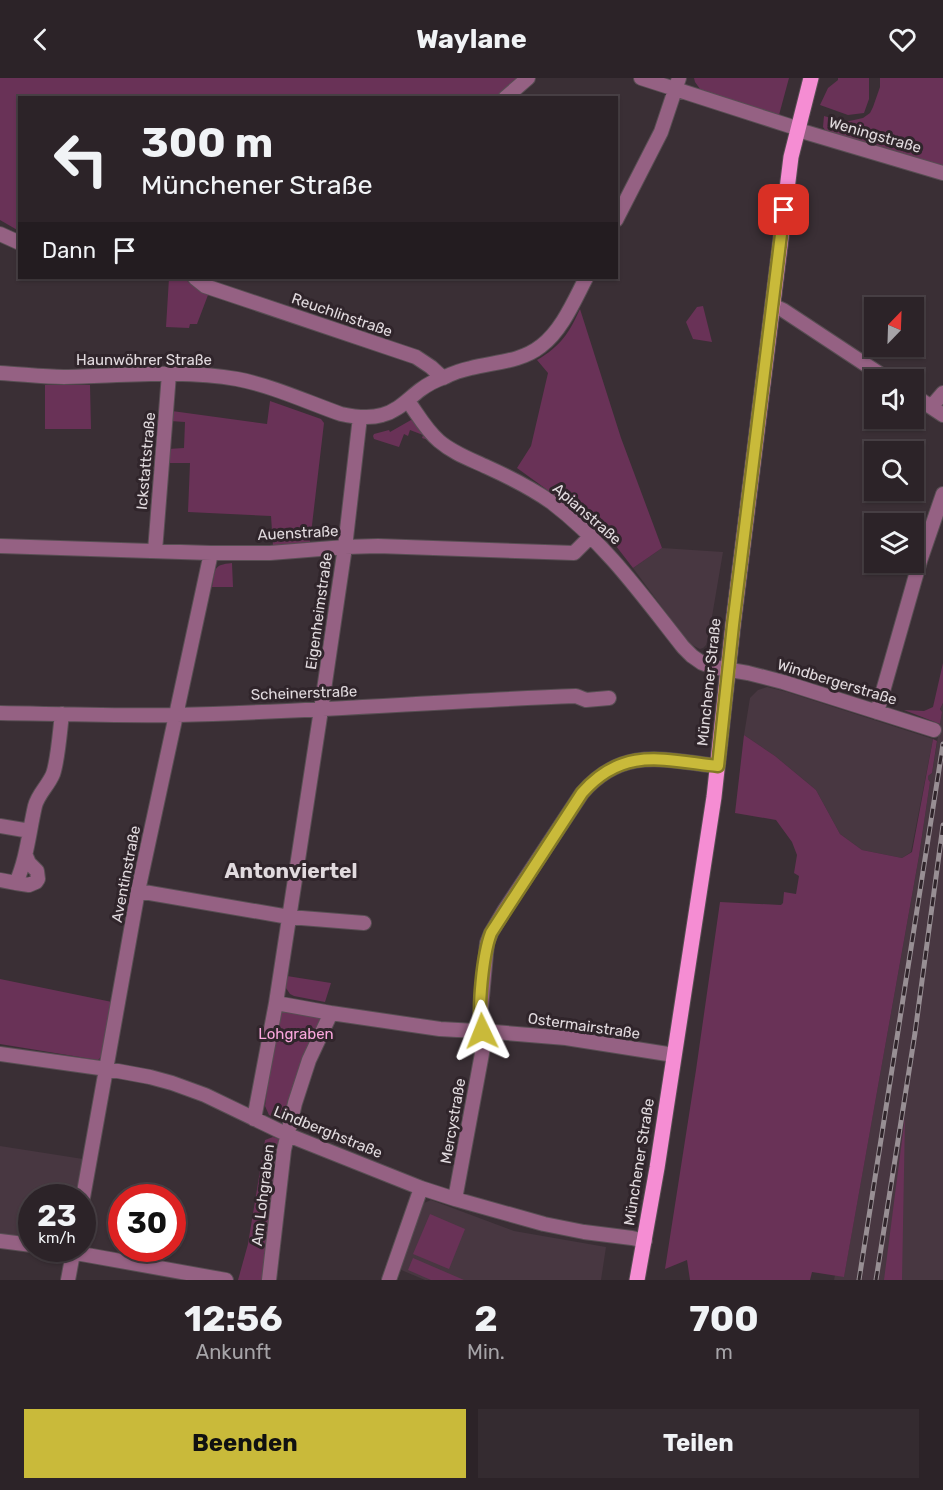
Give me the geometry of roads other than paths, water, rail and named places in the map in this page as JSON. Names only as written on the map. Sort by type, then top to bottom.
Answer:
[{"type":"main road","name":"Münchener Straße","points":[[638,1280],[718,766],[800,78]]},
{"type":"main road","name":"Münchener Straße","points":[[794,128],[804,105],[811,78]]},
{"type":"main road","points":[[804,105],[817,78]]},
{"type":"street","points":[[507,96],[528,78]]},
{"type":"street","name":"Weningstraße","points":[[641,78],[679,86],[794,128],[943,172]]},
{"type":"street","points":[[618,216],[661,132],[672,116],[679,86],[688,78]]},
{"type":"street","points":[[0,234],[18,242]]},
{"type":"street","name":"Reuchlinstraße","points":[[196,279],[205,286],[416,357],[432,366],[443,378]]},
{"type":"street","name":"Haunwöhrer Straße","points":[[0,373],[60,377],[169,374],[236,379],[271,388],[341,414],[370,417],[387,413],[408,401],[430,383],[470,368],[517,358],[538,348],[544,344],[567,314],[582,279]]},
{"type":"street","points":[[772,305],[872,369]]},
{"type":"street","name":"Ickstattstraße","points":[[155,551],[169,374]]},
{"type":"street","points":[[924,402],[937,411],[943,393]]},
{"type":"street","name":"Apianstraße","points":[[408,401],[431,433],[446,447],[506,475],[539,494],[571,519],[591,536],[626,573],[692,656],[702,663],[729,669]]},
{"type":"street","name":"Eigenheimstraße","points":[[289,916],[345,547],[360,417]]},
{"type":"street","points":[[877,711],[920,561],[943,494]]},
{"type":"street","name":"Auenstraße","points":[[0,546],[211,553],[270,553],[378,546],[574,553],[591,536]]},
{"type":"street","name":"Aventinstraße","points":[[86,1184],[138,891],[211,553]]},
{"type":"street","name":"Windbergerstraße","points":[[729,669],[783,682],[934,730]]},
{"type":"street","name":"Scheinerstraße","points":[[0,713],[176,715],[321,710],[495,699],[576,696],[586,700],[609,698]]},
{"type":"street","points":[[0,880],[16,883],[26,856],[39,795],[54,771],[62,714]]},
{"type":"street","name":"Mercystraße","points":[[455,1199],[483,1048],[484,1040],[480,1019],[485,955],[491,933],[582,793],[609,769],[620,764],[645,759],[718,766]]},
{"type":"street","points":[[0,826],[30,831]]},
{"type":"street","points":[[138,891],[289,916],[364,923]]},
{"type":"street","points":[[254,1119],[276,1003],[289,916]]},
{"type":"street","name":"Ostermairstraße","points":[[276,1003],[440,1029],[566,1038],[674,1055]]},
{"type":"street","name":"Am Lohgraben","points":[[269,1280],[284,1150],[295,1102],[309,1060],[331,1013]]},
{"type":"street","name":"Lindberghstraße","points":[[0,1054],[107,1069],[183,1086],[288,1135],[421,1188],[544,1224],[645,1241]]},
{"type":"street","points":[[389,1280],[421,1188]]},
{"type":"street","points":[[0,1241],[18,1243]]},
{"type":"street","points":[[96,1254],[226,1280]]},
{"type":"street","points":[[68,1280],[72,1262]]},
{"type":"railway","points":[[859,1280],[943,744]]},
{"type":"railway","points":[[876,1280],[915,1033],[943,825]]},
{"type":"district","name":"Antonviertel","points":[[291,871]]},
{"type":"park label","name":"Lohgraben","points":[[296,1034]]}]
